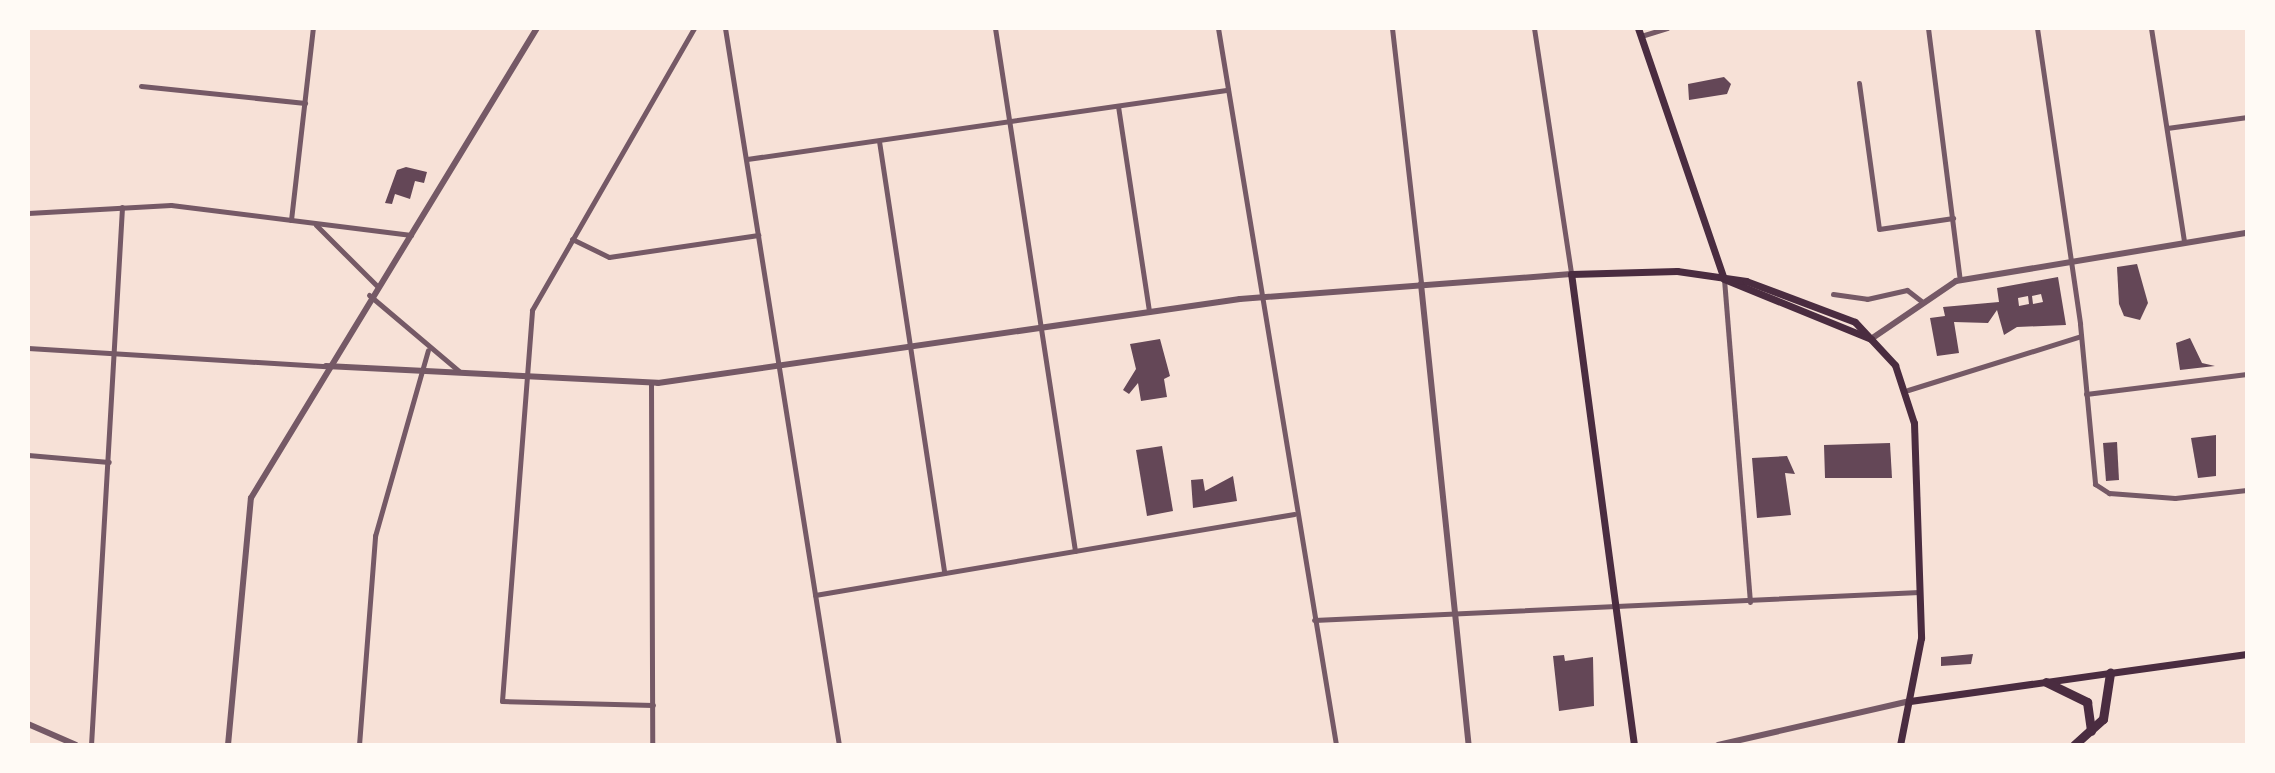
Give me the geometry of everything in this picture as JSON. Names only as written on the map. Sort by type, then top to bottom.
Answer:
[{"type":"highway","points":[[2074,745],[2106,713],[2110,673]]},
{"type":"highway","points":[[2046,682],[2086,700],[2091,731]]},
{"type":"main road","points":[[1639,32],[1724,279],[1871,339]]},
{"type":"main road","points":[[1634,745],[1571,274],[1672,271],[1724,279],[1842,316],[1871,339],[1908,390],[1921,648],[1900,745]]},
{"type":"main road","points":[[1910,701],[2247,654]]},
{"type":"street","points":[[291,220],[313,28]]},
{"type":"street","points":[[228,745],[249,505],[326,366],[369,295],[411,235],[537,28]]},
{"type":"street","points":[[653,705],[502,701],[532,310],[694,28]]},
{"type":"street","points":[[725,28],[839,745]]},
{"type":"street","points":[[995,28],[1075,551]]},
{"type":"street","points":[[1218,28],[1258,297],[1336,745]]},
{"type":"street","points":[[1392,28],[1469,745]]},
{"type":"street","points":[[28,348],[651,384],[1258,297],[1571,274],[1534,28]]},
{"type":"street","points":[[1639,32],[1667,28]]},
{"type":"street","points":[[1928,28],[1960,280]]},
{"type":"street","points":[[2037,28],[2081,336],[2096,486],[2111,494],[2181,498],[2247,490]]},
{"type":"street","points":[[2151,28],[2184,242]]},
{"type":"street","points":[[1859,83],[1879,229],[1953,218]]},
{"type":"street","points":[[141,86],[305,103]]},
{"type":"street","points":[[747,159],[1228,90]]},
{"type":"street","points":[[1118,106],[1149,312]]},
{"type":"street","points":[[2167,128],[2247,117]]},
{"type":"street","points":[[879,141],[944,573]]},
{"type":"street","points":[[28,213],[171,205],[411,235]]},
{"type":"street","points":[[91,745],[117,354],[122,207]]},
{"type":"street","points":[[308,222],[330,233],[376,285]]},
{"type":"street","points":[[1871,339],[1921,301],[1960,280],[2247,233]]},
{"type":"street","points":[[572,239],[609,257],[758,235]]},
{"type":"street","points":[[1724,279],[1750,602]]},
{"type":"street","points":[[1833,294],[1869,299],[1909,290],[1921,301]]},
{"type":"street","points":[[369,295],[428,350],[461,372]]},
{"type":"street","points":[[1908,390],[2081,336]]},
{"type":"street","points":[[359,745],[376,534],[427,372],[428,350]]},
{"type":"street","points":[[2086,394],[2247,374]]},
{"type":"street","points":[[651,384],[652,745]]},
{"type":"street","points":[[28,455],[109,462]]},
{"type":"street","points":[[815,595],[1294,514]]},
{"type":"street","points":[[1314,620],[1920,592]]},
{"type":"street","points":[[1718,745],[1910,701]]},
{"type":"street","points":[[28,724],[76,745]]},
{"type":"building","points":[[1724,77],[1731,84],[1727,94],[1689,100],[1688,84]]},
{"type":"building","points":[[406,167],[427,172],[424,183],[415,181],[410,199],[395,194],[392,204],[385,203],[397,170]]},
{"type":"building","points":[[2137,264],[2148,303],[2140,320],[2124,316],[2119,304],[2117,267]]},
{"type":"building","points":[[2058,277],[2066,325],[2017,327],[2004,335],[1997,310],[1988,323],[1954,322],[1959,353],[1937,356],[1930,318],[1945,316],[1943,307],[1999,302],[1997,288]],"holes":[[[2041,294],[2043,302],[2033,304],[2032,296]],[[2028,296],[2029,304],[2019,306],[2018,298]]]},
{"type":"building","points":[[2190,338],[2202,363],[2215,366],[2180,370],[2176,343]]},
{"type":"building","points":[[1160,339],[1170,376],[1164,379],[1167,397],[1141,401],[1138,383],[1129,394],[1123,390],[1136,369],[1130,344]]},
{"type":"building","points":[[2216,435],[2216,476],[2198,478],[2191,438]]},
{"type":"building","points":[[2117,442],[2119,480],[2106,481],[2103,443]]},
{"type":"building","points":[[1890,443],[1892,478],[1825,478],[1824,445]]},
{"type":"building","points":[[1162,446],[1173,511],[1147,516],[1136,450]]},
{"type":"building","points":[[1787,456],[1795,474],[1785,473],[1791,515],[1757,518],[1752,458]]},
{"type":"building","points":[[1233,476],[1237,501],[1193,508],[1191,480],[1203,479],[1205,491]]},
{"type":"building","points":[[1973,654],[1971,664],[1941,666],[1941,657]]},
{"type":"building","points":[[1564,655],[1565,661],[1593,657],[1594,706],[1559,711],[1553,656]]}]
